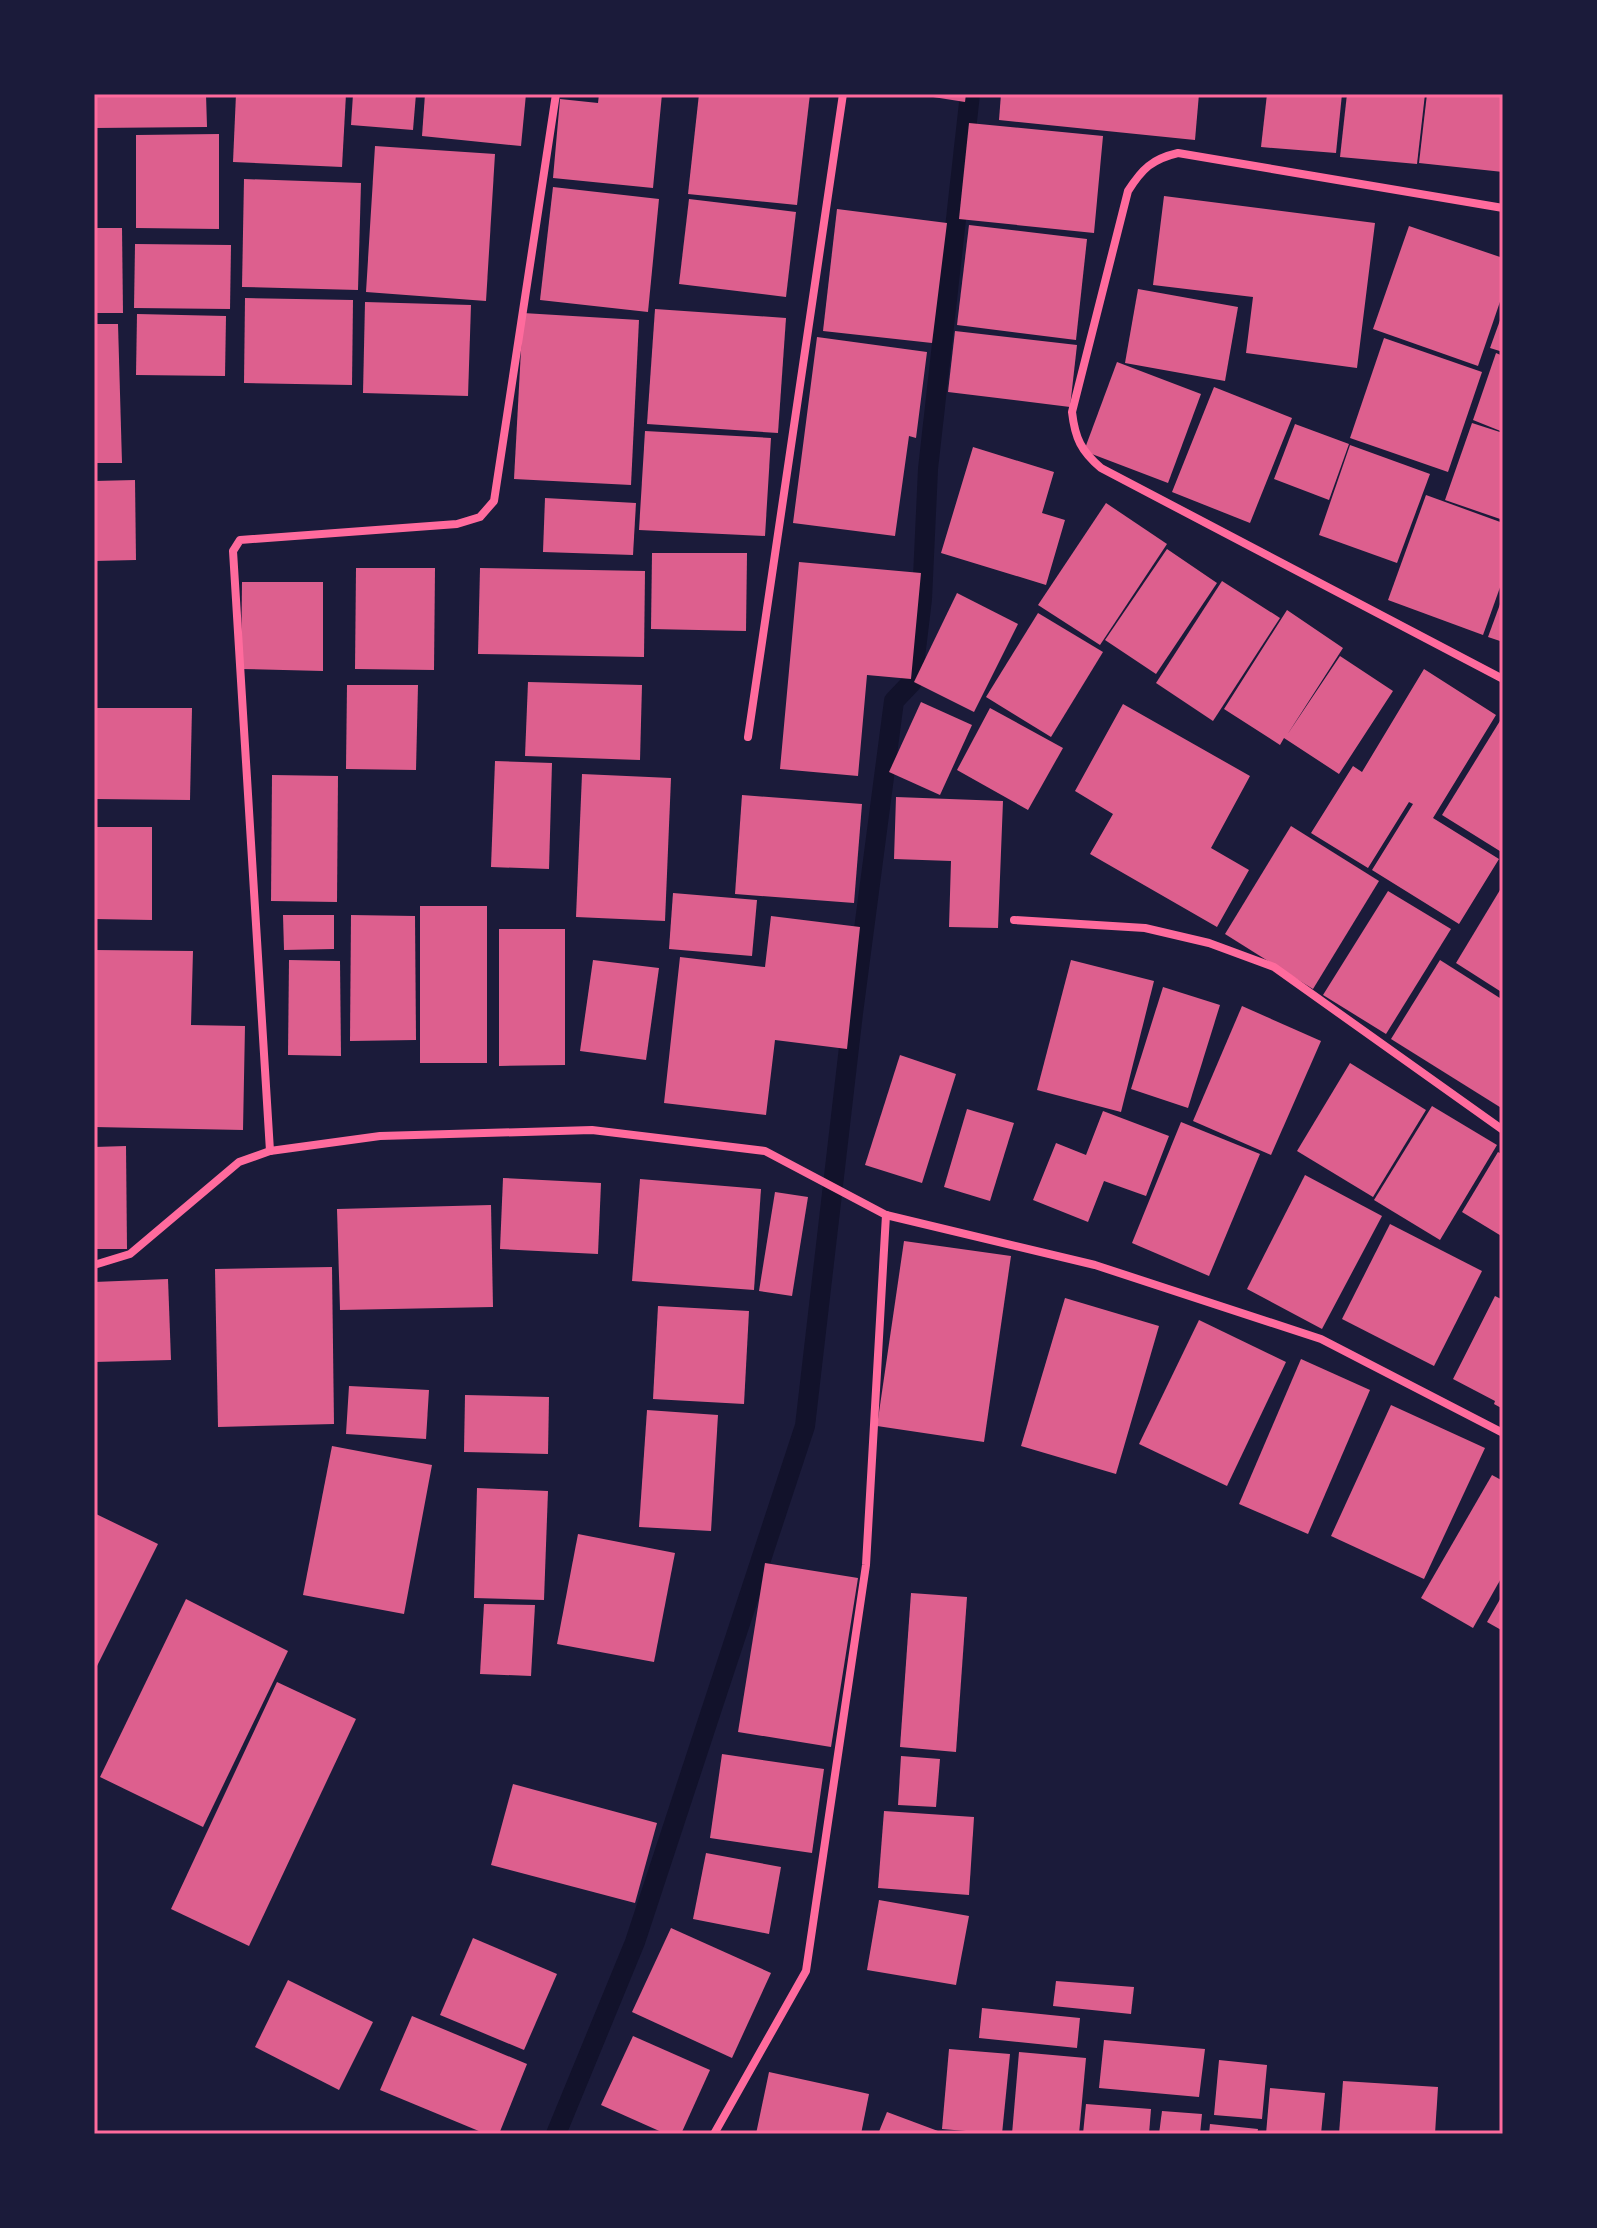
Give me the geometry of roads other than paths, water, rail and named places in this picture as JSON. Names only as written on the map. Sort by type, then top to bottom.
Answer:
[{"type":"street","points":[[270,1151],[233,551],[240,540],[457,524],[480,517],[494,501],[556,94]]},
{"type":"street","points":[[748,737],[843,94]]},
{"type":"street","points":[[1503,208],[1178,153],[1156,158],[1141,170],[1128,191],[1072,412],[1074,436],[1085,454],[1101,468],[1503,679]]},
{"type":"street","points":[[1014,920],[1145,928],[1209,943],[1274,967],[1503,1130]]},
{"type":"street","points":[[94,1265],[130,1254],[239,1162],[270,1151],[380,1136],[592,1130],[765,1151],[886,1215],[1095,1265],[1321,1339],[1503,1433]]},
{"type":"street","points":[[714,2134],[806,1971],[866,1565],[886,1215]]},
{"type":"waterway","points":[[556,2134],[635,1942],[805,1426],[853,1013],[894,701],[912,682],[922,599],[928,469],[970,94]]}]
